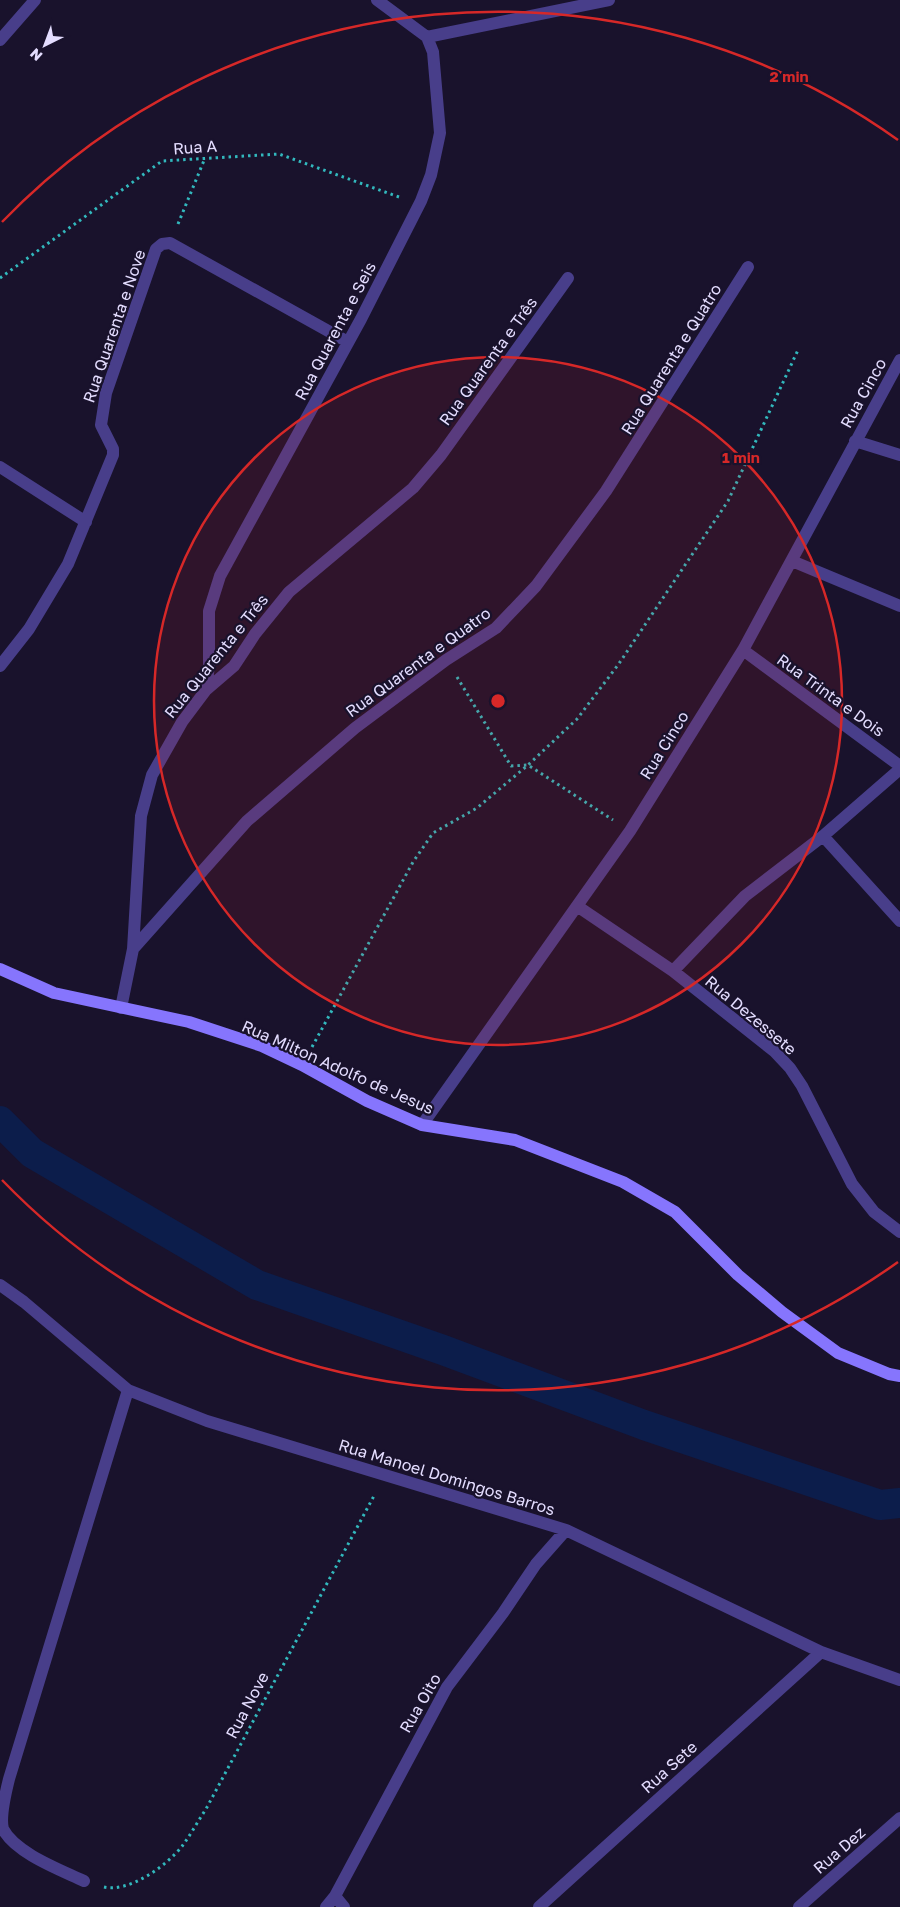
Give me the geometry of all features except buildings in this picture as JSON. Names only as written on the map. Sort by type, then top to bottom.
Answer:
[{"type":"street","points":[[0,40],[35,0]]},
{"type":"street","points":[[377,0],[427,37],[609,0]]},
{"type":"street","name":"Rua Quarenta e Seis","points":[[206,690],[209,666],[209,611],[220,576],[348,342],[421,201],[430,175],[440,133],[433,52],[427,37]]},
{"type":"street","points":[[170,243],[348,342]]},
{"type":"street","name":"Rua Quarenta e Nove","points":[[0,666],[29,628],[68,564],[113,455],[113,449],[101,426],[106,393],[152,256],[156,248],[162,244],[170,243]]},
{"type":"street","name":"Rua Quarenta e Quatro","points":[[133,949],[247,821],[354,728],[446,660],[496,628],[536,586],[606,491],[748,267]]},
{"type":"street","name":"Rua Quarenta e Três","points":[[121,1008],[133,949],[141,816],[152,774],[182,722],[206,690],[234,666],[255,634],[290,592],[413,488],[441,455],[568,278]]},
{"type":"street","name":"Rua Cinco","points":[[422,1126],[630,831],[743,650],[900,360]]},
{"type":"street","points":[[855,441],[900,455]]},
{"type":"street","points":[[0,467],[86,522]]},
{"type":"street","points":[[792,561],[900,606]]},
{"type":"street","name":"Rua Trinta e Dois","points":[[743,650],[900,768]]},
{"type":"street","points":[[673,971],[745,896],[823,836],[900,768]]},
{"type":"street","points":[[823,836],[900,921]]},
{"type":"street","name":"Rua Dezessete","points":[[577,906],[673,971],[774,1051],[790,1068],[802,1086],[852,1184],[874,1212],[900,1232]]},
{"type":"street","name":"Rua Milton Adolfo de Jesus","points":[[0,968],[54,994],[189,1022],[262,1046],[302,1065],[367,1101],[422,1126],[515,1140],[623,1182],[675,1212],[738,1275],[782,1312],[838,1353],[889,1374],[900,1376]]},
{"type":"street","name":"Rua Manoel Domingos Barros","points":[[0,1285],[24,1302],[78,1350],[128,1390],[207,1421],[566,1530],[821,1652],[900,1680]]},
{"type":"street","points":[[84,1881],[33,1857],[12,1839],[3,1828],[2,1816],[9,1779],[128,1390]]},
{"type":"street","name":"Rua Oito","points":[[326,1907],[335,1896],[447,1687],[503,1613],[536,1564],[566,1530]]},
{"type":"street","name":"Rua Sete","points":[[540,1907],[821,1652]]},
{"type":"street","name":"Rua Dez","points":[[799,1907],[900,1818]]},
{"type":"street","points":[[335,1896],[344,1907]]},
{"type":"path","name":"Rua A","points":[[0,278],[162,161],[279,154],[398,197],[421,201]]},
{"type":"path","name":"Rua Quarenta e Nove","points":[[170,243],[205,158]]},
{"type":"path","points":[[302,1065],[413,862],[434,833],[477,808],[528,765],[577,719],[618,665],[728,501],[798,350]]},
{"type":"path","points":[[446,660],[512,766],[528,765],[630,831]]},
{"type":"path","name":"Rua Nove","points":[[84,1881],[113,1889],[130,1885],[162,1866],[182,1846],[206,1809],[385,1475]]},
{"type":"waterway","points":[[0,1121],[32,1153],[257,1285],[443,1350],[644,1425],[880,1505],[900,1503]]}]
